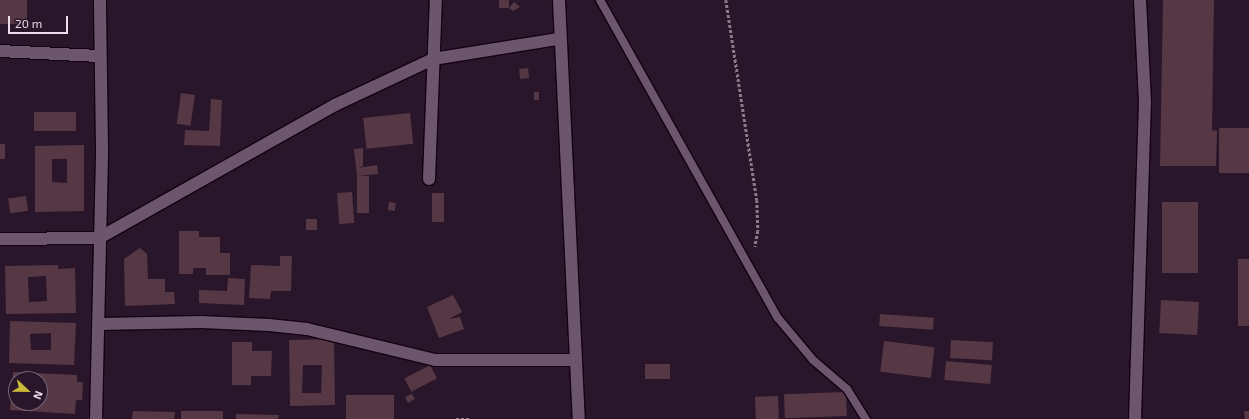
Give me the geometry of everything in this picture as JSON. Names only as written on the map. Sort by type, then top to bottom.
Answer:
[{"type":"street","points":[[96,419],[102,149],[99,56],[100,0]]},
{"type":"street","points":[[429,179],[436,0]]},
{"type":"street","points":[[559,0],[558,39],[579,419]]},
{"type":"street","points":[[1135,419],[1145,102],[1140,0]]},
{"type":"street","points":[[0,239],[99,238],[336,104],[433,58],[558,39]]},
{"type":"street","points":[[0,51],[99,56]]},
{"type":"street","points":[[99,324],[201,322],[269,325],[307,329],[435,360],[576,360]]},
{"type":"lane","points":[[600,0],[778,318],[813,360],[847,389],[866,419]]},
{"type":"path","points":[[726,0],[757,200],[758,232],[750,267]]},
{"type":"path","points":[[456,419],[472,419]]},
{"type":"building","points":[[0,0],[27,0],[27,24],[0,24]]},
{"type":"building","points":[[499,0],[509,0],[509,8],[499,8]]},
{"type":"building","points":[[1163,0],[1214,0],[1212,130],[1217,131],[1216,166],[1160,166]]},
{"type":"building","points":[[514,2],[520,7],[513,11],[509,8]]},
{"type":"building","points":[[528,68],[529,78],[520,79],[519,69]]},
{"type":"building","points":[[534,92],[539,92],[539,100],[534,100]]},
{"type":"building","points":[[181,93],[195,95],[191,126],[177,124]]},
{"type":"building","points":[[211,99],[222,100],[220,146],[184,145],[185,130],[209,131]]},
{"type":"building","points":[[34,112],[76,112],[76,131],[34,131]]},
{"type":"building","points":[[410,113],[413,144],[366,149],[363,118]]},
{"type":"building","points":[[1219,128],[1249,128],[1249,173],[1219,173]]},
{"type":"building","points":[[0,144],[5,144],[5,159],[0,159]]},
{"type":"building","points":[[84,145],[84,211],[35,212],[35,146]],"holes":[[[52,159],[67,159],[67,183],[52,182]]]},
{"type":"building","points":[[363,148],[363,166],[358,168],[377,165],[378,174],[357,176],[354,149]]},
{"type":"building","points":[[357,176],[369,176],[369,213],[357,213]]},
{"type":"building","points":[[352,192],[354,223],[339,224],[337,193]]},
{"type":"building","points":[[432,193],[444,193],[444,222],[432,222]]},
{"type":"building","points":[[26,196],[28,211],[10,213],[8,199]]},
{"type":"building","points":[[389,202],[396,203],[395,211],[388,210]]},
{"type":"building","points":[[1162,202],[1198,202],[1198,273],[1162,273]]},
{"type":"building","points":[[306,219],[317,219],[317,230],[306,230]]},
{"type":"building","points":[[179,231],[199,231],[199,237],[220,237],[220,253],[230,253],[230,275],[206,275],[206,268],[193,268],[193,274],[179,274]]},
{"type":"building","points":[[140,248],[147,254],[148,279],[165,279],[165,292],[174,292],[175,304],[125,306],[124,259]]},
{"type":"building","points":[[280,256],[292,256],[291,291],[271,291],[270,299],[249,298],[251,265],[280,266]]},
{"type":"building","points":[[1238,259],[1249,259],[1249,326],[1238,326]]},
{"type":"building","points":[[58,265],[58,269],[75,268],[76,313],[6,314],[5,266]],"holes":[[[46,276],[47,301],[29,302],[28,277]]]},
{"type":"building","points":[[228,278],[245,279],[244,305],[199,303],[199,290],[227,291]]},
{"type":"building","points":[[453,295],[462,312],[449,319],[460,317],[464,329],[439,338],[427,307]]},
{"type":"building","points":[[1161,300],[1199,302],[1197,335],[1159,333]]},
{"type":"building","points":[[880,314],[934,318],[933,330],[879,326]]},
{"type":"building","points":[[10,321],[76,323],[74,365],[9,363]],"holes":[[[51,333],[51,350],[31,350],[30,334]]]},
{"type":"building","points":[[334,339],[335,405],[290,406],[289,340]],"holes":[[[303,365],[322,365],[321,393],[302,393]]]},
{"type":"building","points":[[951,340],[993,342],[992,360],[950,358]]},
{"type":"building","points":[[884,341],[935,347],[931,378],[880,372]]},
{"type":"building","points":[[232,342],[252,342],[252,351],[272,351],[271,376],[251,376],[251,385],[232,385]]},
{"type":"building","points":[[946,361],[992,365],[990,384],[944,380]]},
{"type":"building","points":[[645,364],[670,364],[670,379],[645,379]]},
{"type":"building","points":[[430,365],[437,378],[411,392],[404,379]]},
{"type":"building","points":[[48,374],[77,375],[77,382],[83,382],[82,400],[76,400],[75,414],[26,411],[48,411]]},
{"type":"building","points":[[846,392],[847,416],[785,418],[784,394]]},
{"type":"building","points":[[412,394],[415,399],[408,403],[405,397]]},
{"type":"building","points":[[346,395],[394,395],[394,419],[346,419]]},
{"type":"building","points":[[778,396],[779,419],[756,419],[755,397]]},
{"type":"building","points":[[133,411],[175,412],[174,419],[132,419]]},
{"type":"building","points":[[181,411],[223,411],[223,419],[181,419]]},
{"type":"building","points":[[1244,411],[1249,411],[1249,419],[1245,419]]},
{"type":"building","points":[[236,414],[279,415],[278,419],[236,419]]}]
